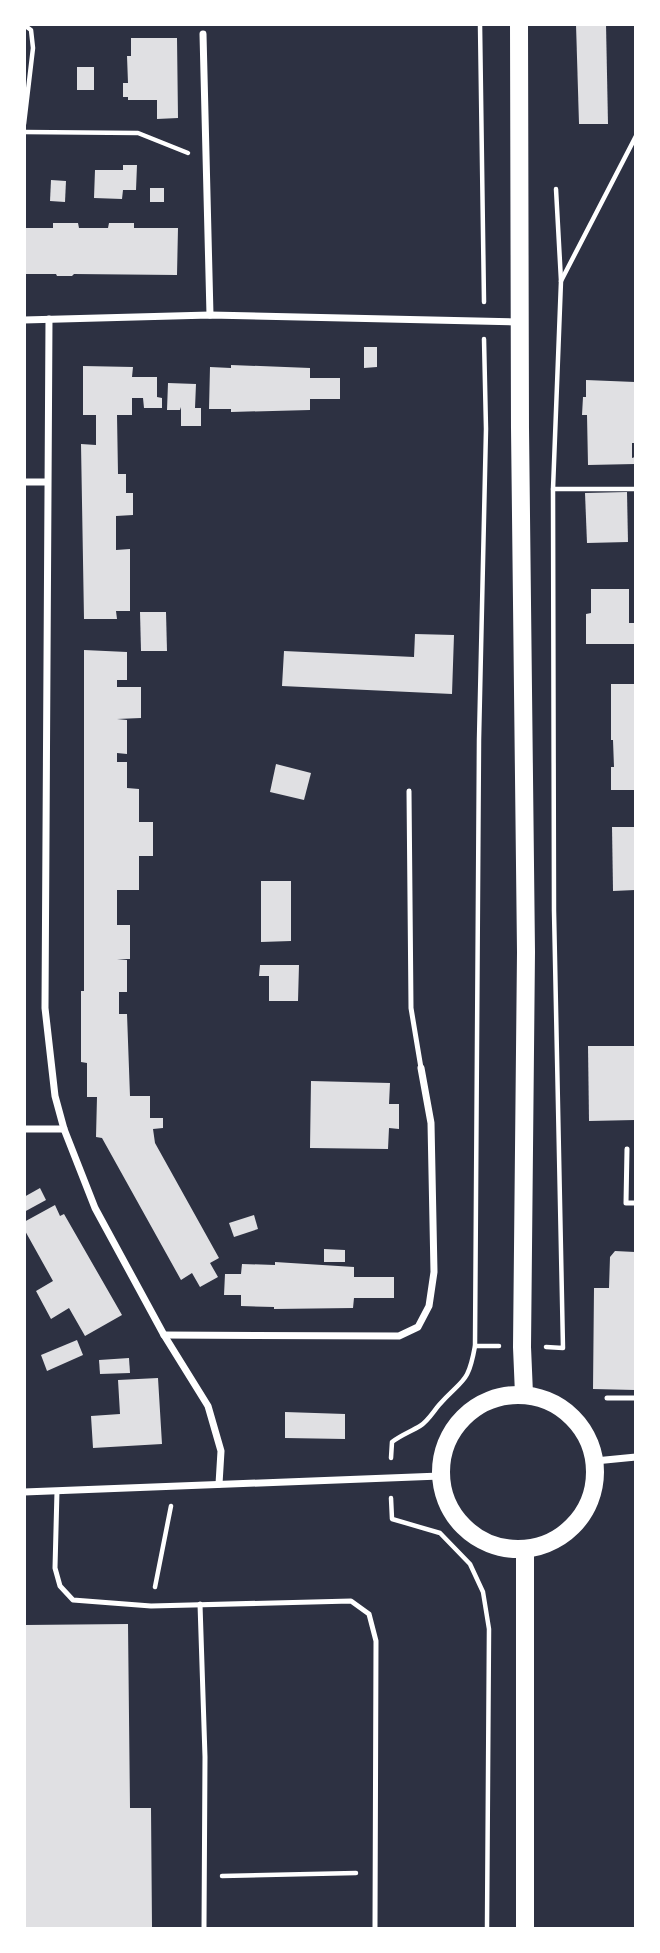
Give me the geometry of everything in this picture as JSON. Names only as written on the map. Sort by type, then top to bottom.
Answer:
[{"type":"main road","points":[[519,24],[519,322],[526,939],[522,1346],[524,1394]]},
{"type":"main road","points":[[524,1394],[549,1400],[572,1415],[588,1436],[596,1461],[595,1486],[586,1510],[570,1529],[549,1543],[525,1549],[500,1547],[477,1538],[458,1522],[445,1500],[440,1476],[446,1444],[464,1416],[491,1399],[524,1394]]},
{"type":"main road","points":[[525,1549],[525,1928]]},
{"type":"street","points":[[203,34],[209,315]]},
{"type":"street","points":[[24,320],[209,315],[519,322]]},
{"type":"street","points":[[48,319],[45,1008],[55,1096],[64,1129],[95,1208],[164,1335],[208,1406],[221,1451],[219,1484]]},
{"type":"street","points":[[24,482],[47,482]]},
{"type":"street","points":[[164,1335],[399,1336],[418,1326],[429,1306],[433,1272],[431,1123],[421,1068]]},
{"type":"street","points":[[24,1129],[64,1129]]},
{"type":"street","points":[[596,1461],[635,1457]]},
{"type":"street","points":[[24,1492],[440,1476]]},
{"type":"lane","points":[[409,791],[411,1008],[421,1068]]},
{"type":"lane","points":[[627,1149],[626,1203],[635,1203]]},
{"type":"lane","points":[[607,1398],[635,1398]]},
{"type":"lane","points":[[57,1490],[55,1568],[60,1586],[72,1600],[151,1606],[351,1601],[369,1614],[376,1641],[375,1928]]},
{"type":"lane","points":[[200,1604],[205,1757],[204,1928]]},
{"type":"path","points":[[480,24],[486,429],[479,753],[475,1346],[471,1371],[461,1385],[441,1403],[423,1425],[402,1434],[392,1443],[390,1478],[392,1519],[440,1533],[470,1564],[483,1592],[489,1629],[487,1928]]},
{"type":"path","points":[[24,25],[31,30],[33,48],[24,124]]},
{"type":"path","points":[[24,132],[138,133],[206,161]]},
{"type":"path","points":[[561,281],[635,136]]},
{"type":"path","points":[[475,1346],[563,1348],[554,911],[553,489],[561,281],[556,189]]},
{"type":"path","points":[[553,489],[635,489]]},
{"type":"path","points":[[151,1606],[176,1485]]},
{"type":"path","points":[[203,1876],[374,1873]]},
{"type":"building","points":[[576,24],[606,24],[608,124],[579,124]]},
{"type":"building","points":[[131,38],[177,38],[178,118],[157,119],[157,100],[128,100],[128,97],[123,97],[123,83],[128,83],[127,56],[131,56]]},
{"type":"building","points":[[77,67],[94,67],[94,90],[77,90]]},
{"type":"building","points":[[123,165],[137,165],[136,190],[123,190],[122,199],[94,198],[95,170],[123,170]]},
{"type":"building","points":[[51,180],[66,181],[65,202],[50,201]]},
{"type":"building","points":[[150,188],[164,188],[164,202],[150,202]]},
{"type":"building","points":[[53,223],[78,223],[79,228],[108,228],[109,223],[134,223],[134,228],[178,228],[177,275],[24,274],[24,228],[53,228]]},
{"type":"building","points":[[364,347],[377,347],[377,367],[364,368]]},
{"type":"building","points":[[231,365],[310,368],[310,378],[340,378],[340,399],[310,399],[310,410],[231,412],[231,409],[209,409],[210,367],[231,368]]},
{"type":"building","points":[[83,366],[133,367],[132,377],[157,377],[157,397],[162,398],[162,408],[144,408],[143,398],[132,398],[132,415],[117,415],[118,474],[126,474],[126,493],[133,493],[133,515],[116,516],[116,550],[130,549],[130,611],[116,611],[117,619],[84,619],[81,444],[96,445],[96,415],[83,415]]},
{"type":"building","points":[[586,380],[635,382],[635,443],[632,443],[632,458],[635,457],[635,464],[588,465],[587,415],[582,415]]},
{"type":"building","points":[[168,383],[196,384],[195,408],[201,408],[201,426],[181,426],[181,407],[180,410],[167,410]]},
{"type":"building","points":[[627,492],[628,542],[587,543],[585,493]]},
{"type":"building","points":[[591,589],[629,589],[629,623],[635,623],[635,644],[586,644],[586,614],[591,613]]},
{"type":"building","points":[[140,612],[166,612],[167,651],[141,651]]},
{"type":"building","points":[[415,634],[454,635],[452,694],[282,686],[284,651],[414,657]]},
{"type":"building","points":[[84,650],[127,652],[127,680],[117,680],[117,687],[141,687],[141,718],[117,719],[127,720],[127,754],[117,753],[117,762],[127,762],[127,788],[139,789],[139,822],[153,822],[153,856],[139,856],[139,890],[117,890],[117,925],[130,925],[130,959],[117,959],[127,960],[127,992],[119,992],[119,1014],[127,1014],[130,1096],[150,1096],[150,1118],[163,1118],[163,1128],[153,1129],[155,1143],[219,1258],[210,1263],[218,1277],[200,1287],[192,1273],[181,1280],[102,1138],[96,1137],[97,1097],[87,1097],[87,1063],[81,1062],[81,991],[84,991]]},
{"type":"building","points":[[611,684],[635,684],[635,790],[611,790],[611,767],[614,767]]},
{"type":"building","points":[[276,764],[311,773],[304,800],[270,792]]},
{"type":"building","points":[[612,827],[635,827],[635,890],[613,891]]},
{"type":"building","points":[[261,881],[291,881],[291,941],[261,942]]},
{"type":"building","points":[[260,965],[299,965],[298,1001],[269,1001],[269,976],[259,976]]},
{"type":"building","points":[[588,1046],[635,1046],[635,1120],[589,1121]]},
{"type":"building","points":[[311,1081],[390,1083],[389,1104],[399,1104],[399,1129],[389,1128],[388,1149],[310,1148]]},
{"type":"building","points":[[40,1188],[46,1200],[24,1212],[24,1197]]},
{"type":"building","points":[[55,1205],[60,1216],[64,1214],[122,1315],[85,1336],[69,1308],[51,1319],[36,1291],[53,1281],[24,1229],[24,1222]]},
{"type":"building","points":[[254,1215],[258,1229],[234,1237],[229,1223]]},
{"type":"building","points":[[324,1249],[345,1250],[345,1262],[324,1262]]},
{"type":"building","points":[[615,1251],[635,1252],[635,1390],[593,1389],[594,1288],[609,1288],[610,1257]]},
{"type":"building","points":[[275,1262],[354,1267],[354,1277],[394,1277],[394,1298],[354,1298],[353,1308],[274,1309],[241,1306],[241,1295],[224,1295],[225,1274],[241,1274],[242,1264],[275,1265]]},
{"type":"building","points":[[77,1340],[83,1355],[47,1371],[41,1355]]},
{"type":"building","points":[[129,1358],[130,1373],[100,1374],[99,1360]]},
{"type":"building","points":[[158,1378],[162,1444],[93,1448],[91,1416],[120,1414],[118,1380]]},
{"type":"building","points":[[285,1412],[345,1414],[345,1439],[285,1438]]},
{"type":"building","points":[[128,1624],[130,1808],[151,1808],[152,1928],[24,1928],[24,1625]]}]
